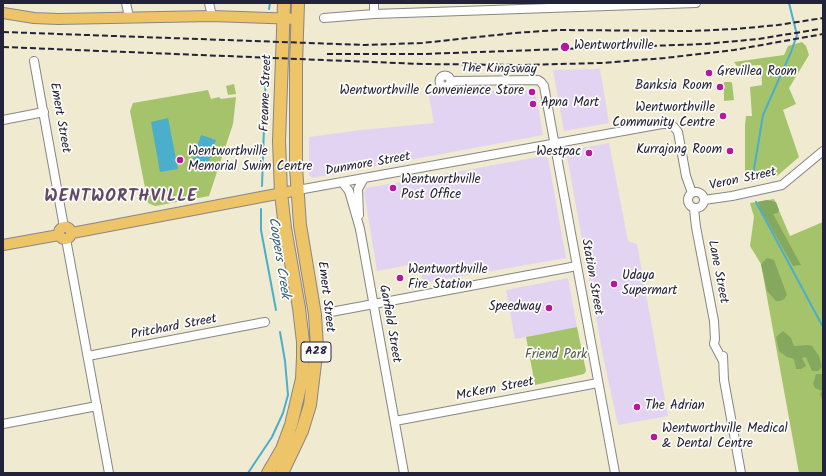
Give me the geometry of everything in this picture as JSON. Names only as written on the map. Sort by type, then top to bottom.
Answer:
[{"type":"highway","name":"A28","points":[[283,19],[284,3]]},
{"type":"highway","name":"A28","points":[[298,3],[296,65],[296,167],[298,190]]},
{"type":"highway","name":"Freame Street","points":[[282,193],[279,141],[283,19]]},
{"type":"highway","name":"Emert Street","points":[[282,473],[292,455],[302,431],[310,405],[317,347],[315,315],[300,225],[298,190]]},
{"type":"highway","name":"Emert Street","points":[[268,473],[282,449],[291,425],[302,380],[303,342],[299,308],[285,228],[282,193]]},
{"type":"main road","points":[[3,13],[51,19],[212,16],[298,19]]},
{"type":"main road","name":"Dunmore Street","points":[[3,246],[298,190]]},
{"type":"street","points":[[126,3],[129,17]]},
{"type":"street","points":[[209,3],[212,16]]},
{"type":"street","points":[[374,3],[374,14]]},
{"type":"street","points":[[324,18],[532,6],[696,3]]},
{"type":"street","name":"Emert Street","points":[[34,61],[109,473]]},
{"type":"street","name":"The Kingsway","points":[[451,81],[538,80],[544,86]]},
{"type":"street","name":"Station Street","points":[[544,86],[615,473]]},
{"type":"street","points":[[3,120],[44,112]]},
{"type":"street","name":"Dunmore Street","points":[[298,190],[555,143],[669,124],[678,132],[686,176],[692,193]]},
{"type":"street","name":"Veron Street","points":[[704,200],[732,196],[782,185],[794,177],[823,151]]},
{"type":"street","points":[[360,229],[358,189],[364,178]]},
{"type":"street","name":"Garfield Street","points":[[342,182],[349,190],[360,229],[404,473]]},
{"type":"street","points":[[692,193],[701,193],[704,200],[702,206],[694,208],[690,207],[688,203],[688,196],[692,193]]},
{"type":"street","name":"Lane Street","points":[[694,208],[696,227],[714,321],[714,344],[724,361],[724,380],[742,473]]},
{"type":"street","points":[[331,312],[577,266]]},
{"type":"street","name":"Pritchard Street","points":[[88,356],[265,322]]},
{"type":"street","name":"McKern Street","points":[[395,421],[598,383]]},
{"type":"street","points":[[3,424],[97,406]]},
{"type":"shaded area","points":[[600,69],[609,123],[564,131],[553,70]]},
{"type":"shaded area","points":[[535,89],[543,135],[313,178],[309,175],[309,137],[434,123],[428,91],[514,90],[518,92]]},
{"type":"shaded area","points":[[609,143],[628,241],[637,244],[668,416],[618,425],[604,361],[566,151]]},
{"type":"shaded area","points":[[544,156],[548,158],[566,258],[423,283],[419,263],[377,271],[364,192],[366,188]]},
{"type":"shaded area","points":[[568,278],[577,327],[515,339],[506,290]]},
{"type":"green space","points":[[802,42],[806,46],[809,55],[789,88],[796,104],[783,110],[799,157],[777,176],[745,182],[746,116],[752,116],[750,87],[762,85],[761,65],[737,66],[734,62],[784,55],[788,46]]},
{"type":"green space","points":[[724,82],[732,83],[734,100],[724,101]]},
{"type":"green space","points":[[234,84],[236,94],[228,95],[226,86]]},
{"type":"green space","name":"Wentworthville Memorial Swim Centre","points":[[208,90],[211,99],[219,97],[221,99],[236,97],[233,124],[209,196],[155,206],[148,203],[130,111],[133,103]]},
{"type":"green space","points":[[774,199],[790,236],[823,222],[823,473],[799,473],[761,264],[750,246],[754,217],[750,203]]},
{"type":"green space","points":[[767,200],[776,202],[779,210],[778,213],[773,214],[801,265],[793,266],[761,210],[758,202]]},
{"type":"green space","points":[[767,258],[774,260],[787,295],[780,301],[776,301],[767,291],[761,264]]},
{"type":"green space","name":"Friend Park","points":[[577,327],[586,371],[584,374],[535,385],[526,337]]},
{"type":"green space","points":[[783,331],[791,338],[794,346],[812,346],[819,356],[822,367],[818,371],[812,371],[806,357],[802,358],[806,366],[801,369],[796,369],[794,359],[787,357],[779,351],[776,337]]},
{"type":"green space","points":[[816,374],[823,374],[823,401],[820,394],[822,391],[815,388],[813,384]]},
{"type":"water","points":[[168,118],[178,169],[160,172],[151,122]]},
{"type":"water","points":[[201,135],[216,140],[208,164],[193,159]]},
{"type":"waterway","name":"Coopers Creek","points":[[269,9],[270,3]]},
{"type":"waterway","points":[[752,181],[763,115],[797,35],[789,3]]},
{"type":"waterway","name":"Coopers Creek","points":[[262,186],[266,68]]},
{"type":"waterway","points":[[756,202],[823,327]]},
{"type":"waterway","name":"Coopers Creek","points":[[261,209],[261,230],[276,310]]},
{"type":"waterway","name":"Coopers Creek","points":[[248,473],[272,437],[283,413],[288,395],[285,361],[280,332]]},
{"type":"railway","points":[[3,32],[365,45],[422,43],[558,30],[690,31],[736,29],[778,25],[823,18]]},
{"type":"railway","points":[[327,54],[423,54],[705,44],[758,39],[820,29]]},
{"type":"railway","points":[[3,47],[422,64],[520,65],[601,63],[665,58],[734,50],[823,34]]},
{"type":"place","name":"Wentworthville","points":[[565,47]]},
{"type":"place","name":"Grevillea Room","points":[[709,73]]},
{"type":"place","name":"Banksia Room","points":[[720,87]]},
{"type":"place","name":"Wentworthville Convenience Store","points":[[532,92]]},
{"type":"place","name":"Apna Mart","points":[[533,104]]},
{"type":"place","name":"Wentworthville Community Centre","points":[[723,116]]},
{"type":"place","name":"Kurrajong Room","points":[[730,151]]},
{"type":"place","name":"Westpac","points":[[589,153]]},
{"type":"place","name":"Wentworthville Memorial Swim Centre","points":[[180,160]]},
{"type":"place","name":"Wentworthville Post Office","points":[[393,188]]},
{"type":"place","name":"Wentworthville Fire Station","points":[[400,278]]},
{"type":"place","name":"Udaya Supermart","points":[[614,284]]},
{"type":"place","name":"Speedway","points":[[549,308]]},
{"type":"place","name":"The Adrian","points":[[637,407]]},
{"type":"place","name":"Wentworthville Medical & Dental Centre","points":[[654,437]]},
{"type":"district","name":"WENTWORTHVILLE","points":[[121,198]]}]
